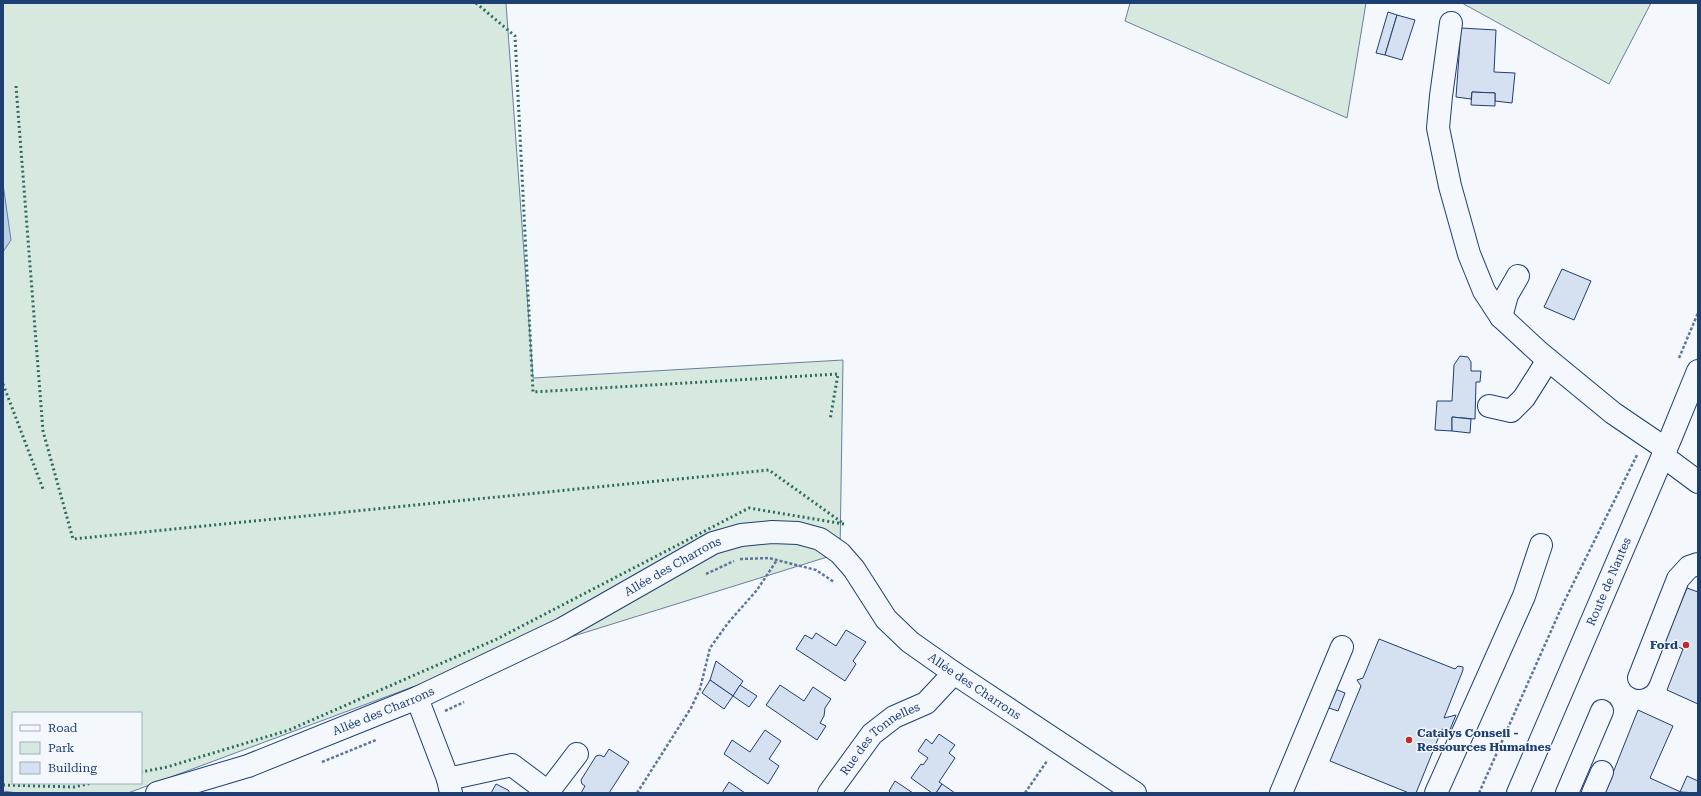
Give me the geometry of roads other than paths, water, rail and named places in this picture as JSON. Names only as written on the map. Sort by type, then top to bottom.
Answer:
[{"type":"street","points":[[1451,24],[1438,128],[1450,186],[1469,254],[1484,291],[1501,317],[1548,360],[1577,385],[1646,436],[1698,482]]},
{"type":"street","points":[[1501,317],[1507,295],[1518,276]]},
{"type":"street","points":[[1489,406],[1511,411],[1524,398],[1548,360]]},
{"type":"street","name":"Route de Nantes","points":[[1518,793],[1664,453],[1698,370]]},
{"type":"street","name":"Allée des Charrons","points":[[157,793],[248,766],[417,698],[562,629],[713,543],[741,535],[772,532],[798,533],[820,539],[840,553],[854,569],[886,619],[910,642],[954,673],[1135,793]]},
{"type":"street","points":[[1436,793],[1524,596],[1541,545]]},
{"type":"street","points":[[1639,678],[1678,579],[1689,567],[1698,564]]},
{"type":"street","points":[[1281,793],[1342,647]]},
{"type":"street","name":"Rue des Tonnelles","points":[[829,793],[872,734],[894,717],[926,703],[954,673]]},
{"type":"street","points":[[417,698],[450,786],[512,765],[548,792],[577,754]]},
{"type":"street","points":[[1567,793],[1602,711]]},
{"type":"street","points":[[1593,793],[1602,772]]},
{"type":"water","points":[[3,184],[11,240],[3,252]]},
{"type":"place","name":"Ford","points":[[1686,645]]},
{"type":"place","name":"Catalys Conseil - Ressources Humaines","points":[[1409,740]]}]
